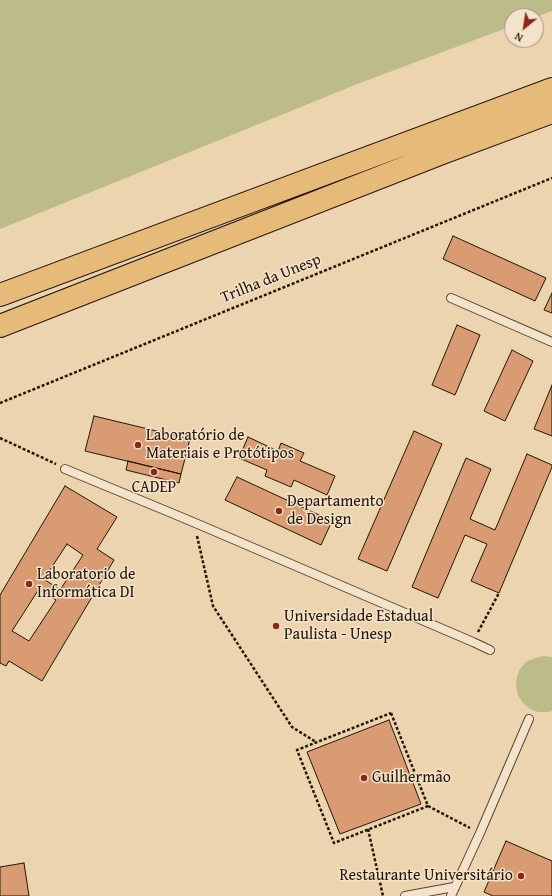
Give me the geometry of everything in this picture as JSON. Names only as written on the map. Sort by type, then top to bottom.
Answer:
[{"type":"highway","points":[[0,295],[552,89]]},
{"type":"highway","points":[[0,326],[434,156],[552,112]]},
{"type":"lane","points":[[451,298],[552,342]]},
{"type":"lane","points":[[65,469],[200,525],[490,650]]},
{"type":"lane","points":[[451,896],[530,719]]},
{"type":"lane","points":[[405,896],[454,887]]},
{"type":"path","name":"Trilha da Unesp","points":[[0,403],[552,178]]},
{"type":"path","points":[[0,438],[65,469]]},
{"type":"path","points":[[196,531],[213,606],[292,727],[317,742]]},
{"type":"path","points":[[473,642],[499,593]]},
{"type":"path","points":[[428,806],[334,843],[297,750],[391,713],[428,806],[480,833]]},
{"type":"path","points":[[368,830],[383,896]]},
{"type":"green space","points":[[0,0],[552,0],[552,11],[544,14],[544,8],[504,8],[504,29],[360,83],[0,229]]},
{"type":"green space","points":[[544,656],[552,657],[552,711],[538,712],[530,709],[523,703],[518,695],[516,686],[520,669],[526,662]]},
{"type":"building","points":[[453,236],[546,278],[535,301],[443,259]]},
{"type":"building","points":[[552,293],[552,313],[544,310]]},
{"type":"building","points":[[457,325],[480,335],[455,395],[432,385]]},
{"type":"building","points":[[512,350],[533,361],[505,421],[484,411]]},
{"type":"building","points":[[552,385],[552,436],[534,429]]},
{"type":"building","name":"Laboratório de Materiais e Protótipos","points":[[94,416],[190,439],[181,474],[85,451]]},
{"type":"building","points":[[414,431],[442,444],[387,571],[358,559]]},
{"type":"building","points":[[248,437],[278,451],[281,443],[304,453],[300,461],[335,476],[327,495],[294,480],[291,487],[265,476],[267,470],[239,458]]},
{"type":"building","points":[[527,454],[552,465],[552,467],[499,593],[471,581],[487,544],[465,535],[438,598],[412,587],[466,458],[491,469],[470,519],[495,530]]},
{"type":"building","name":"CADEP","points":[[128,461],[181,474],[179,483],[126,470]]},
{"type":"building","name":"Departamento de Design","points":[[237,477],[332,521],[321,545],[225,500]]},
{"type":"building","name":"Laboratorio de Informática DI","points":[[65,486],[117,517],[97,549],[114,560],[42,681],[9,661],[6,666],[0,663],[0,595]],"holes":[[[67,544],[83,555],[60,590],[44,579]],[[39,589],[56,600],[29,641],[12,631]]]},
{"type":"building","name":"Guilhermão","points":[[389,720],[421,804],[340,834],[307,752]]},
{"type":"building","name":"Restaurante Universitário","points":[[506,841],[552,861],[552,896],[493,896],[484,892]]},
{"type":"building","points":[[24,863],[29,896],[0,896],[0,867]]},
{"type":"place","name":"Laboratório de Materiais e Protótipos","points":[[138,445]]},
{"type":"place","name":"CADEP","points":[[154,472]]},
{"type":"place","name":"Departamento de Design","points":[[279,511]]},
{"type":"place","name":"Laboratorio de Informática DI","points":[[29,584]]},
{"type":"place","name":"Universidade Estadual Paulista - Unesp","points":[[276,626]]},
{"type":"place","name":"Guilhermão","points":[[364,778]]},
{"type":"place","name":"Restaurante Universitário","points":[[521,876]]}]
